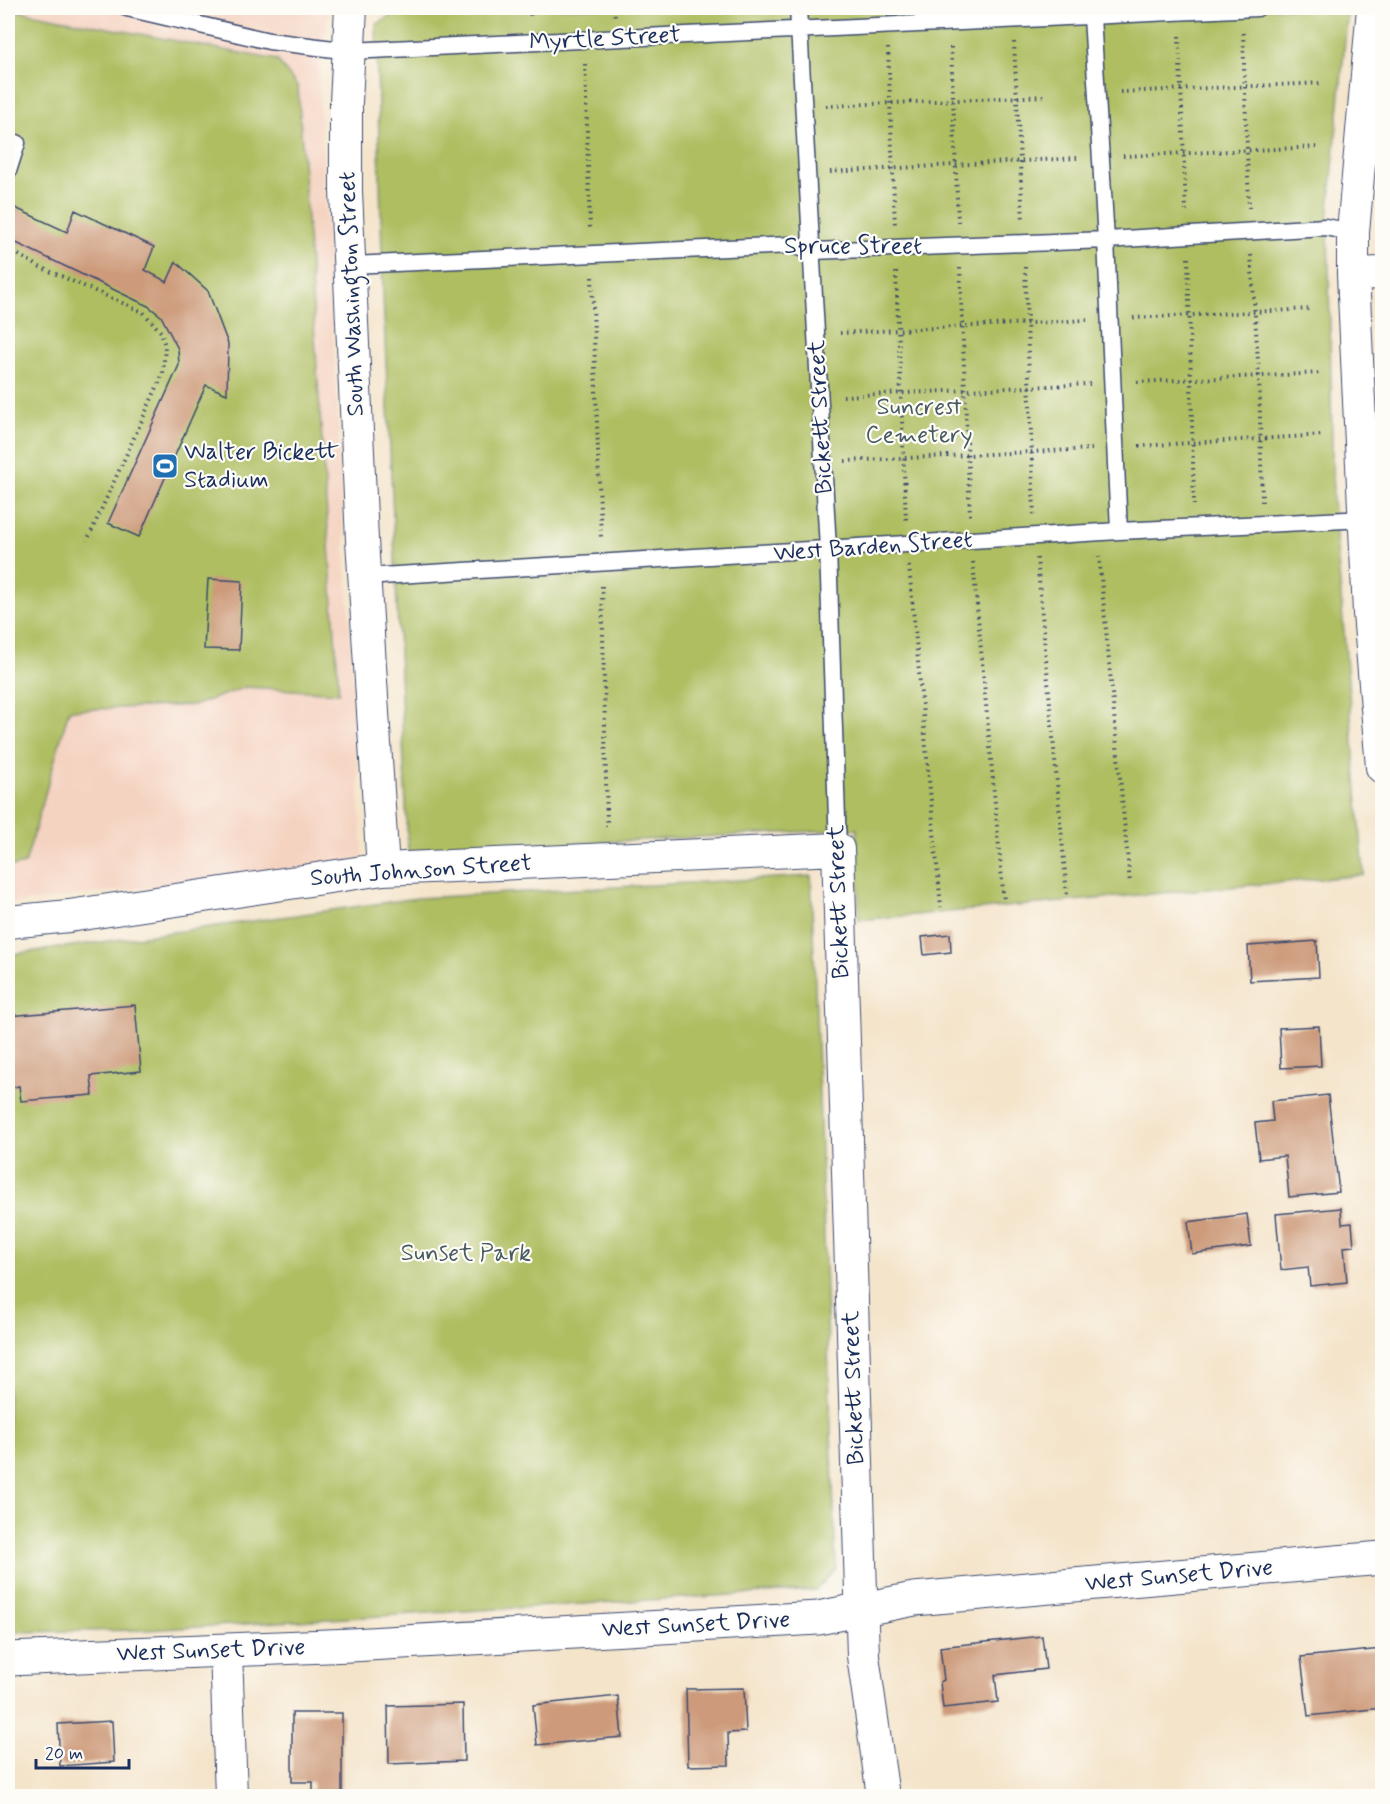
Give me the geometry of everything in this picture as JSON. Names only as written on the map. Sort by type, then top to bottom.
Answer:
[{"type":"street","name":"South Washington Street","points":[[351,8],[346,102],[346,191],[364,577],[383,869]]},
{"type":"street","points":[[1376,23],[1353,232],[1368,274],[1374,518],[1369,613],[1383,767]]},
{"type":"street","name":"South Johnson Street","points":[[8,922],[69,916],[383,869],[838,849]]},
{"type":"street","name":"Bickett Street","points":[[838,849],[863,1656],[883,1797]]},
{"type":"street","name":"West Sunset Drive","points":[[8,1659],[351,1646],[806,1618],[862,1610],[914,1599],[1383,1558]]},
{"type":"street","points":[[226,1650],[231,1797]]},
{"type":"lane","name":"Myrtle Street","points":[[127,8],[269,41],[350,51],[1249,8]]},
{"type":"lane","points":[[350,51],[358,8]]},
{"type":"lane","name":"Bickett Street","points":[[798,8],[824,462],[838,849]]},
{"type":"lane","points":[[1092,17],[1106,240],[1119,531]]},
{"type":"lane","points":[[8,171],[17,143]]},
{"type":"lane","name":"Spruce Street","points":[[351,265],[791,245],[813,251],[959,246],[1325,227],[1353,232]]},
{"type":"lane","name":"West Barden Street","points":[[364,577],[1097,532],[1374,518]]},
{"type":"path","points":[[1249,8],[1245,86],[1253,312],[1259,376],[1263,524]]},
{"type":"path","points":[[1179,12],[1195,527]]},
{"type":"path","points":[[1013,21],[1035,536],[1067,895]]},
{"type":"path","points":[[950,23],[970,540],[1004,902]]},
{"type":"path","points":[[887,26],[907,544],[941,907]]},
{"type":"path","points":[[584,39],[602,564],[607,830]]},
{"type":"path","points":[[1097,93],[1323,83]]},
{"type":"path","points":[[804,107],[1045,96]]},
{"type":"path","points":[[808,173],[1319,147]]},
{"type":"path","points":[[8,249],[40,267],[143,312],[161,332],[165,346],[163,374],[87,542]]},
{"type":"path","points":[[817,335],[1312,309]]},
{"type":"path","points":[[820,397],[1322,373]]},
{"type":"path","points":[[824,462],[1032,453],[1324,435]]},
{"type":"path","points":[[1097,532],[1130,883]]},
{"type":"shaded area","name":"Walter Bickett Stadium","points":[[8,8],[329,8],[318,77],[363,861],[8,904]]},
{"type":"green space","name":"Suncrest Cemetery","points":[[392,8],[1348,8],[1328,220],[1333,500],[1364,875],[859,920],[857,829],[408,852],[383,295],[376,25],[391,15]]},
{"type":"green space","name":"Walter Bickett Stadium","points":[[8,9],[277,60],[298,87],[339,693],[246,687],[195,705],[69,710],[25,864],[8,867]]},
{"type":"green space","name":"Sunset Park","points":[[811,876],[836,1569],[816,1590],[146,1630],[8,1632],[8,955],[418,898]]},
{"type":"building","points":[[11,206],[67,232],[75,210],[154,247],[145,270],[167,282],[176,262],[208,291],[228,344],[227,394],[206,385],[139,537],[108,523],[179,365],[178,349],[161,316],[148,306],[8,239],[8,214]]},
{"type":"building","points":[[208,579],[242,581],[239,650],[204,649]]},
{"type":"building","points":[[950,934],[951,952],[924,955],[922,937]]},
{"type":"building","points":[[1317,941],[1319,977],[1250,981],[1248,946]]},
{"type":"building","points":[[135,1005],[141,1071],[91,1076],[93,1095],[21,1101],[19,1086],[8,1088],[8,1016]]},
{"type":"building","points":[[1319,1026],[1321,1066],[1281,1068],[1279,1028]]},
{"type":"building","points":[[1328,1095],[1339,1192],[1289,1197],[1285,1156],[1259,1159],[1255,1123],[1273,1121],[1271,1101]]},
{"type":"building","points":[[1341,1208],[1342,1224],[1352,1223],[1354,1246],[1344,1247],[1347,1282],[1310,1286],[1308,1267],[1281,1270],[1276,1214]]},
{"type":"building","points":[[1247,1214],[1251,1246],[1192,1254],[1188,1222]]},
{"type":"building","points":[[1042,1636],[1046,1669],[995,1675],[998,1702],[943,1708],[940,1682],[944,1680],[940,1647]]},
{"type":"building","points":[[1382,1649],[1382,1708],[1308,1716],[1301,1657]]},
{"type":"building","points":[[744,1688],[746,1732],[728,1733],[729,1765],[688,1766],[686,1689]]},
{"type":"building","points":[[618,1696],[622,1737],[537,1745],[533,1705]]},
{"type":"building","points":[[463,1704],[464,1761],[389,1764],[388,1706]]},
{"type":"building","points":[[292,1713],[342,1713],[342,1796],[313,1796],[313,1782],[292,1782]]},
{"type":"building","points":[[112,1721],[114,1762],[60,1766],[58,1724]]},
{"type":"place","name":"Walter Bickett Stadium","points":[[165,466]]}]
